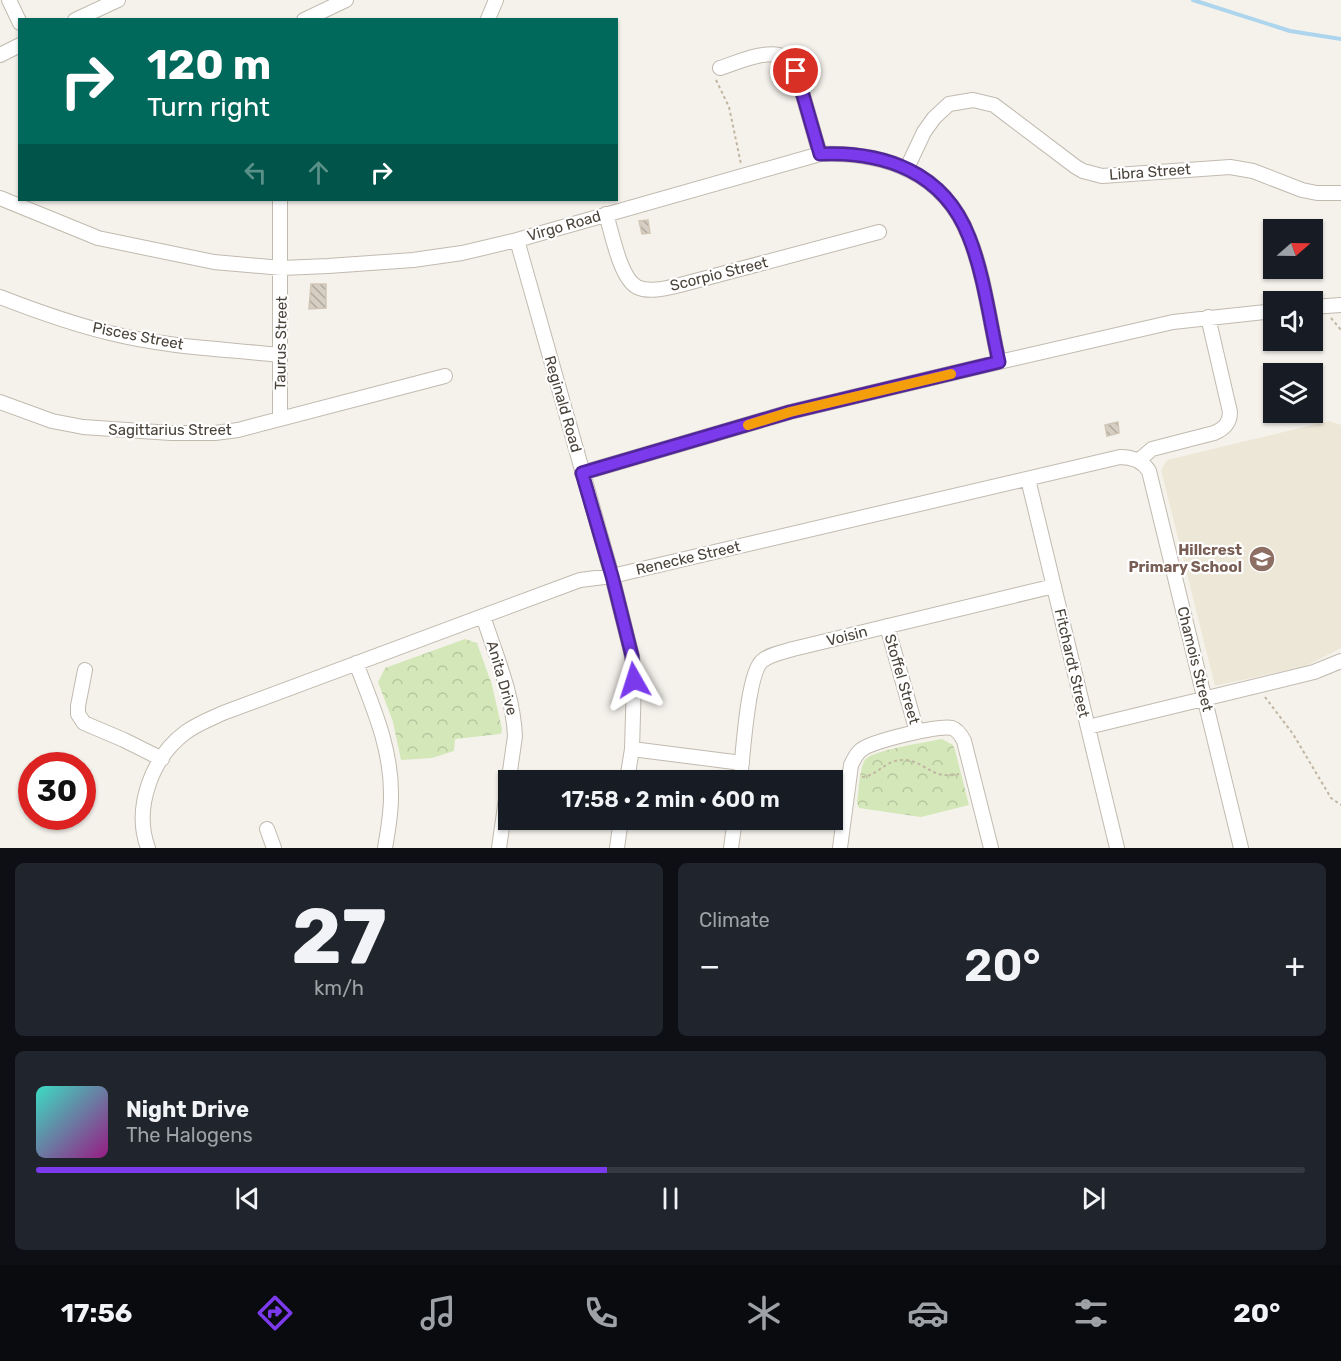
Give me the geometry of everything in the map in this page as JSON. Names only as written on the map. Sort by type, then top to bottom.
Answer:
[{"type":"street","points":[[9,0],[18,19]]},
{"type":"street","points":[[79,18],[118,0]]},
{"type":"street","points":[[308,18],[346,0]]},
{"type":"street","points":[[488,18],[496,0]]},
{"type":"street","points":[[0,54],[18,46]]},
{"type":"street","points":[[720,68],[753,57],[774,54],[789,61],[796,71],[820,154]]},
{"type":"street","name":"Libra Street","points":[[907,168],[924,132],[934,117],[949,104],[973,100],[994,105],[1076,167],[1092,174],[1102,176],[1219,167],[1238,168],[1253,171],[1302,190],[1317,193],[1341,193]]},
{"type":"street","name":"Virgo Road","points":[[0,198],[98,238],[214,262],[282,268],[413,260],[462,253],[516,240],[820,154],[863,155],[881,158],[907,168],[942,194],[959,216],[969,234],[974,251],[999,362]]},
{"type":"street","name":"Taurus Street","points":[[280,201],[282,268],[280,418]]},
{"type":"street","name":"Scorpio Street","points":[[606,214],[626,278],[643,289],[680,285],[879,232]]},
{"type":"street","name":"Reginald Road","points":[[516,240],[612,576],[632,656],[634,680],[632,749],[629,770]]},
{"type":"street","name":"Pisces Street","points":[[0,297],[36,311],[111,334],[166,343],[280,356]]},
{"type":"street","points":[[1323,306],[1341,305]]},
{"type":"street","points":[[582,473],[790,412],[999,362],[1173,322],[1263,312]]},
{"type":"street","points":[[1138,461],[1152,449],[1214,433],[1221,430],[1229,421],[1230,412],[1208,317]]},
{"type":"street","name":"Sagittarius Street","points":[[0,402],[52,421],[106,430],[215,433],[238,430],[445,376]]},
{"type":"street","name":"Renecke Street","points":[[148,848],[141,818],[148,786],[162,759],[175,742],[194,726],[223,713],[580,580],[612,576],[1111,458],[1132,458],[1138,461]]},
{"type":"street","name":"Chamois Street","points":[[1138,461],[1149,471],[1241,848]]},
{"type":"street","name":"Fitchardt Street","points":[[1028,479],[1117,848]]},
{"type":"street","name":"Voisin","points":[[741,770],[752,684],[757,666],[764,658],[1054,586]]},
{"type":"street","name":"Anita Drive","points":[[483,616],[510,694],[514,720],[515,736],[499,848]]},
{"type":"street","name":"Stoffel Street","points":[[887,626],[916,732]]},
{"type":"street","points":[[1088,727],[1314,672],[1341,661]]},
{"type":"street","points":[[356,663],[382,732],[390,772],[391,799],[385,848]]},
{"type":"street","points":[[85,670],[78,706],[78,714],[84,723],[162,759]]},
{"type":"street","points":[[840,848],[855,755],[869,745],[944,727],[957,731],[964,741],[991,848]]},
{"type":"street","points":[[632,749],[742,763]]},
{"type":"street","points":[[267,828],[274,848]]},
{"type":"street","points":[[617,848],[619,830]]},
{"type":"street","points":[[731,848],[733,830]]},
{"type":"path","points":[[720,68],[715,77],[729,107],[740,154],[741,175]]},
{"type":"path","points":[[1261,692],[1293,734],[1331,798],[1341,805]]},
{"type":"path","points":[[850,776],[863,778],[882,766],[904,760],[916,763],[934,773],[949,776],[972,771]]},
{"type":"shaded area","name":"Hillcrest Primary School","points":[[1329,421],[1341,425],[1341,648],[1306,666],[1215,686],[1161,470],[1167,460]]},
{"type":"green space","points":[[465,639],[477,643],[492,685],[502,729],[501,734],[455,739],[454,751],[432,758],[401,760],[393,722],[378,682],[385,668]]},
{"type":"green space","points":[[942,739],[953,745],[969,805],[921,817],[859,808],[857,802],[861,769],[865,760],[889,750]]},
{"type":"building","points":[[648,220],[650,233],[642,234],[639,221]]},
{"type":"building","points":[[311,284],[326,284],[326,308],[309,309]]},
{"type":"building","points":[[1118,422],[1119,433],[1107,436],[1105,425]]},
{"type":"waterway","points":[[1193,0],[1290,31],[1341,39]]},
{"type":"slow traffic","points":[[748,425],[790,412],[951,374]]},
{"type":"place","name":"Hillcrest Primary School","points":[[1262,559]]},
{"type":"route","points":[[634,680],[632,656],[612,576],[582,473],[790,412],[999,362],[974,251],[969,234],[959,216],[942,194],[907,168],[881,158],[863,155],[820,154],[796,71]]}]
